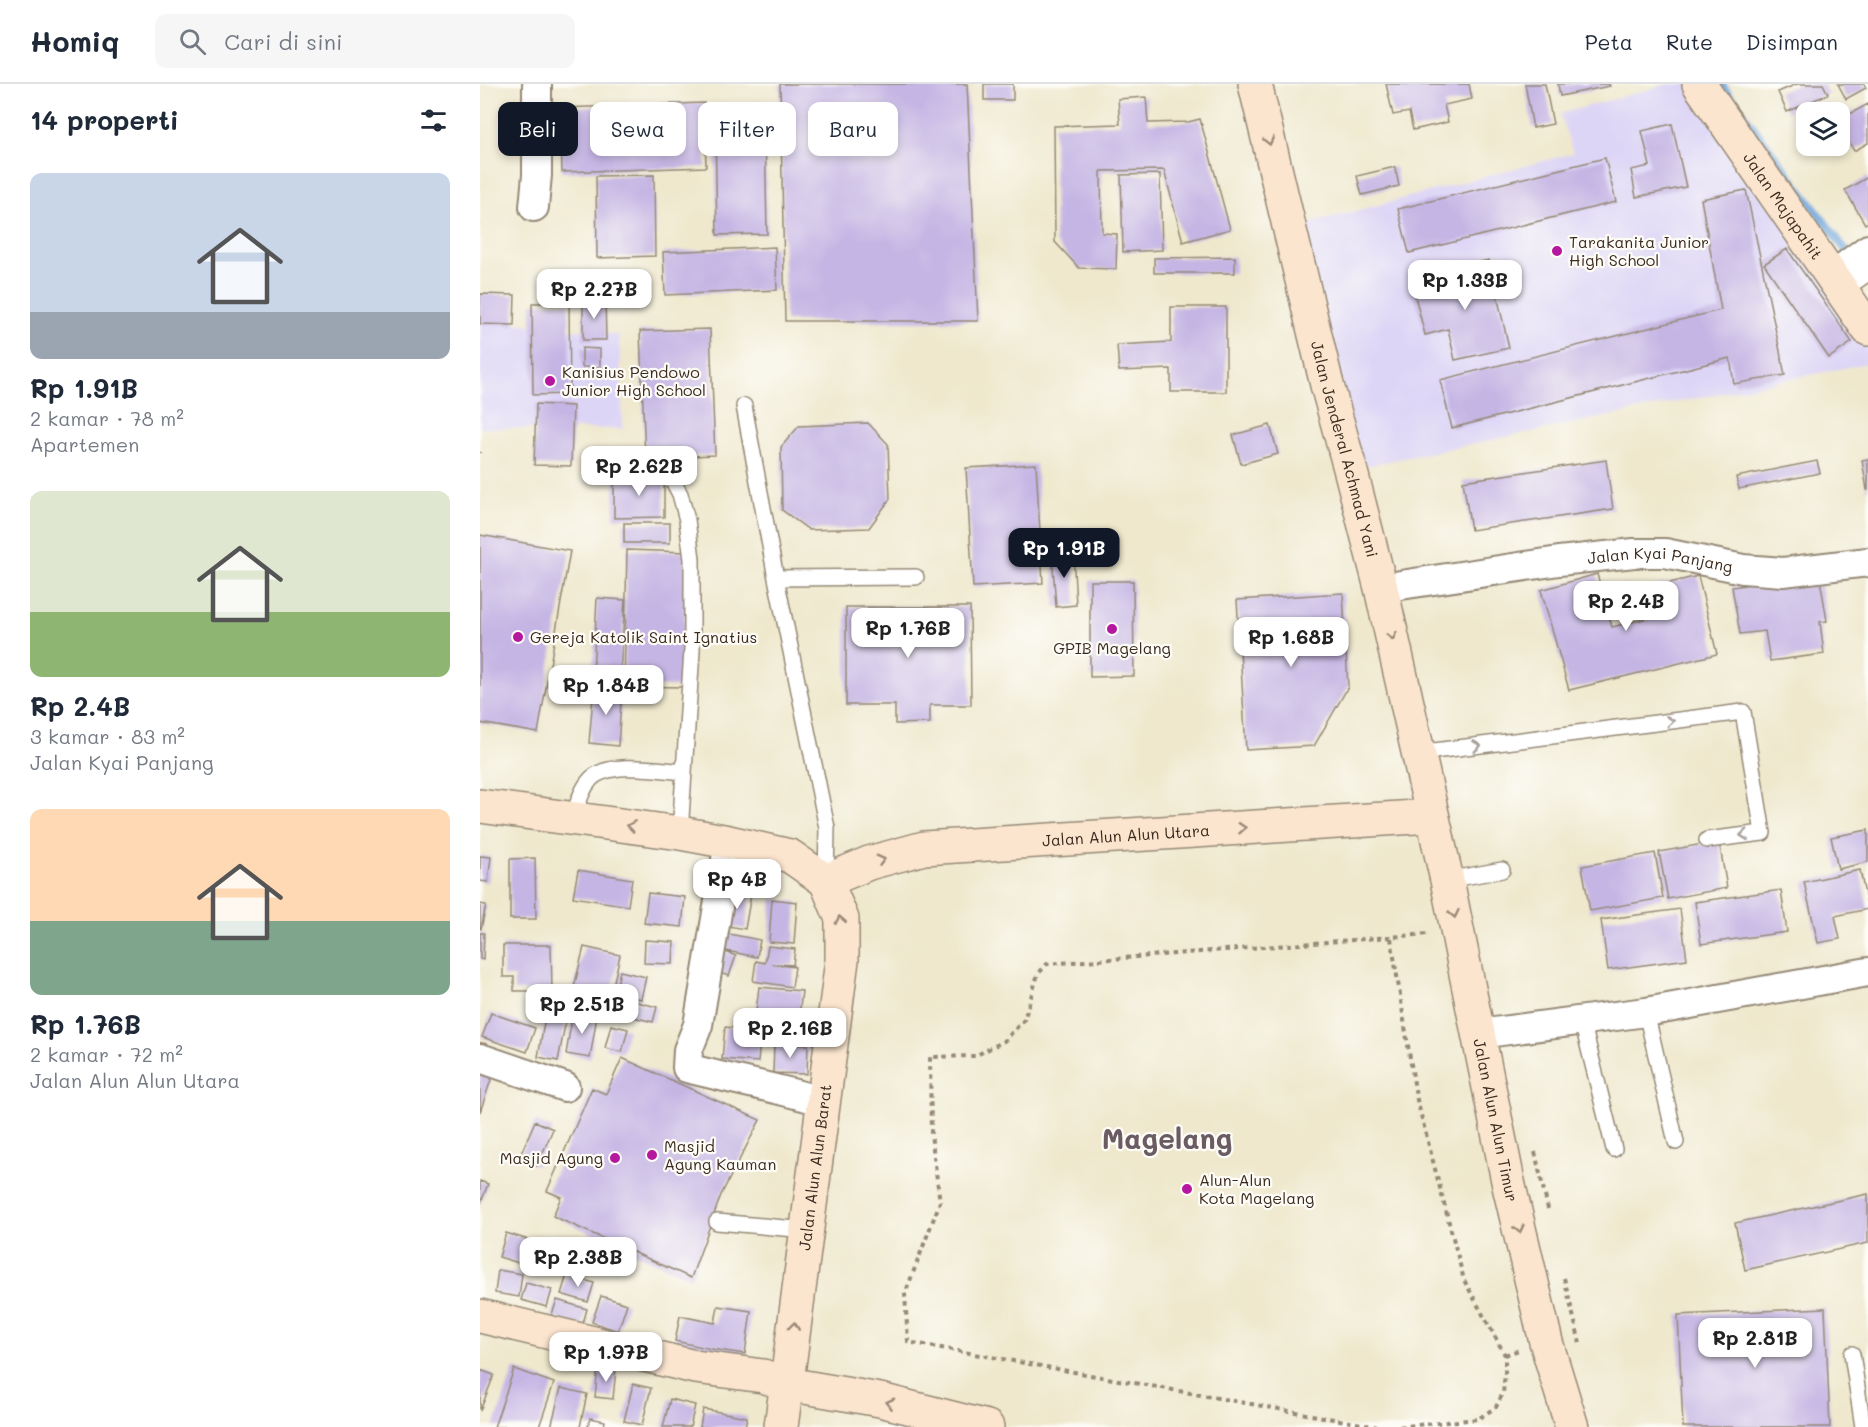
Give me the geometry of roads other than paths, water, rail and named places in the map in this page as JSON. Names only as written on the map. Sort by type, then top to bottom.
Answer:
[{"type":"main road","name":"Jalan Jenderal Achmad Yani","points":[[1255,84],[1327,385],[1381,588],[1432,816]]},
{"type":"main road","name":"Jalan Majapahit","points":[[1699,84],[1848,278],[1868,329]]},
{"type":"main road","points":[[480,806],[680,833],[729,842],[790,856],[826,881]]},
{"type":"main road","name":"Jalan Alun Alun Utara","points":[[826,881],[869,863],[924,848],[1432,816]]},
{"type":"main road","name":"Jalan Alun Alun Timur","points":[[1432,816],[1458,931],[1509,1186],[1546,1342],[1569,1425]]},
{"type":"main road","name":"Jalan Alun Alun Barat","points":[[781,1427],[842,960],[842,919],[826,881]]},
{"type":"main road","points":[[480,1316],[695,1367],[763,1376],[787,1384],[880,1400],[987,1427]]},
{"type":"street","points":[[534,207],[537,175],[537,84]]},
{"type":"street","points":[[1848,278],[1868,249]]},
{"type":"street","name":"Jalan Kyai Panjang","points":[[1381,588],[1558,561],[1634,553],[1665,553],[1743,569],[1783,572],[1868,562]]},
{"type":"street","points":[[729,842],[698,1024],[688,1050],[687,1068],[784,1090],[824,1102]]},
{"type":"street","points":[[1479,1034],[1646,1012],[1868,972]]},
{"type":"street","points":[[480,1058],[565,1087]]},
{"type":"lane","points":[[744,406],[827,828],[826,881]]},
{"type":"lane","points":[[673,481],[680,495],[687,520],[692,559],[692,651],[680,833]]},
{"type":"lane","points":[[776,578],[916,577]]},
{"type":"lane","points":[[1418,753],[1743,712],[1763,833],[1707,840]]},
{"type":"lane","points":[[573,818],[588,782],[597,774],[608,769],[636,768],[684,772]]},
{"type":"lane","points":[[1447,880],[1502,870]]},
{"type":"lane","points":[[1646,1012],[1676,1142]]},
{"type":"lane","points":[[1582,1021],[1614,1149]]},
{"type":"lane","points":[[717,1222],[807,1230]]},
{"type":"lane","points":[[1852,1354],[1863,1427]]},
{"type":"waterway","points":[[1721,84],[1850,256]]},
{"type":"place","name":"Tarakanita Junior High School","points":[[1557,251]]},
{"type":"place","name":"Kanisius Pendowo Junior High School","points":[[550,381]]},
{"type":"place","name":"GPIB Magelang","points":[[1112,629]]},
{"type":"place","name":"Gereja Katolik Saint Ignatius","points":[[518,637]]},
{"type":"place","name":"Masjid Agung Kauman","points":[[652,1155]]},
{"type":"place","name":"Masjid Agung","points":[[615,1158]]},
{"type":"place","name":"Alun-Alun Kota Magelang","points":[[1187,1189]]},
{"type":"district","name":"Magelang","points":[[1167,1139]]}]
